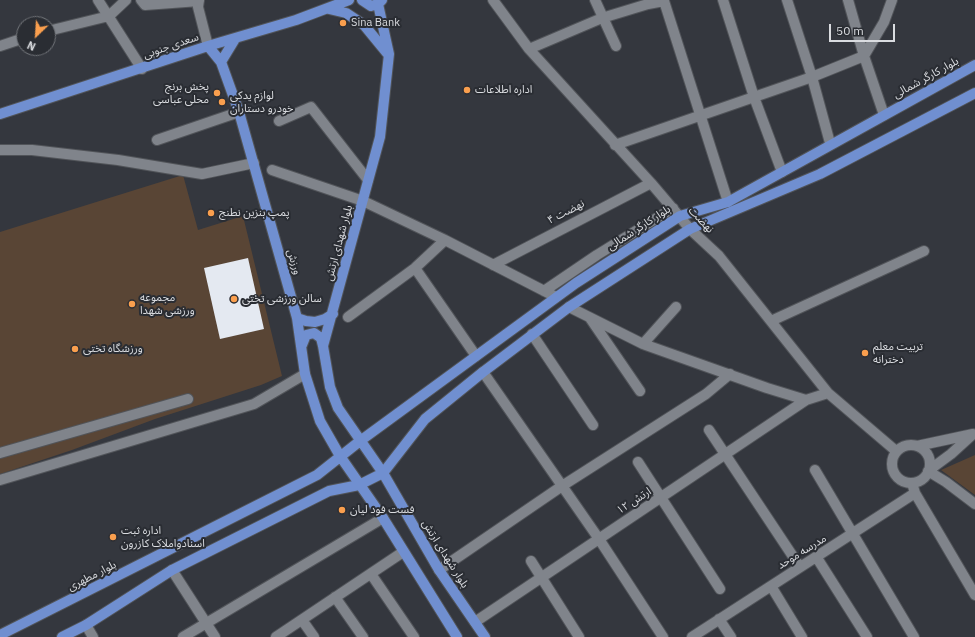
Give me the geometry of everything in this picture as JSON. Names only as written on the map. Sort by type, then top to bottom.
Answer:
[{"type":"main road","name":"سعدی جنوبی","points":[[0,114],[142,69],[208,46],[235,39],[349,0]]},
{"type":"main road","points":[[362,0],[371,6],[380,2]]},
{"type":"main road","name":"بلوار شهدای ارتش","points":[[380,2],[389,54],[380,137],[363,201],[348,248],[323,346],[330,386],[338,408],[383,473],[439,570],[485,637]]},
{"type":"main road","points":[[329,8],[346,13],[364,25],[389,54]]},
{"type":"main road","points":[[221,62],[235,39]]},
{"type":"main road","name":"ورزش","points":[[208,46],[221,62],[239,112],[297,318],[305,374],[320,421],[359,485]]},
{"type":"main road","name":"بلوار کارگر شمالی","points":[[360,440],[556,297],[676,212],[728,202],[830,143],[975,65]]},
{"type":"main road","points":[[62,637],[86,624],[172,570],[329,491],[359,485],[383,473],[425,419],[483,372],[569,307],[690,229],[820,174],[975,93]]},
{"type":"main road","points":[[297,318],[316,322],[325,319],[332,314]]},
{"type":"main road","points":[[302,346],[306,335],[314,333],[321,338],[323,346]]},
{"type":"main road","name":"بلوار مطهری","points":[[0,635],[317,476],[360,440]]},
{"type":"main road","points":[[359,485],[383,518],[457,637]]},
{"type":"street","points":[[98,0],[142,69]]},
{"type":"street","points":[[56,29],[109,16],[126,0]]},
{"type":"street","points":[[141,0],[145,5],[199,1],[198,7],[208,46]]},
{"type":"street","name":"نهضت","points":[[493,0],[528,49],[651,183],[690,229],[719,256],[828,393],[896,451]]},
{"type":"street","points":[[595,0],[616,46]]},
{"type":"street","points":[[723,0],[754,97],[782,172]]},
{"type":"street","points":[[786,0],[812,77],[830,143]]},
{"type":"street","points":[[848,0],[864,56],[884,115]]},
{"type":"street","points":[[615,145],[812,77],[864,56],[884,22],[892,0]]},
{"type":"street","points":[[528,49],[602,18],[647,2],[664,1],[728,202]]},
{"type":"street","points":[[0,46],[16,41]]},
{"type":"street","points":[[279,121],[311,107],[368,180]]},
{"type":"street","points":[[157,140],[239,112]]},
{"type":"street","points":[[0,150],[32,150],[118,160],[202,174],[254,163]]},
{"type":"street","points":[[272,170],[363,201],[445,240],[556,297]]},
{"type":"street","name":"نهضت ۴","points":[[493,265],[651,183]]},
{"type":"street","points":[[544,290],[596,255],[676,212]]},
{"type":"street","points":[[348,318],[415,268],[445,240]]},
{"type":"street","points":[[771,321],[924,251]]},
{"type":"street","points":[[415,268],[476,356]]},
{"type":"street","points":[[569,307],[643,344],[767,388],[806,400]]},
{"type":"street","points":[[643,344],[676,307]]},
{"type":"street","points":[[590,317],[640,391]]},
{"type":"street","points":[[532,334],[593,425]]},
{"type":"street","points":[[483,372],[599,539],[663,637]]},
{"type":"street","points":[[0,480],[254,404],[305,374]]},
{"type":"street","points":[[439,570],[562,486],[706,394],[730,374]]},
{"type":"street","name":"ارتش ۱۲","points":[[475,622],[806,400],[828,393]]},
{"type":"street","points":[[0,453],[188,399]]},
{"type":"street","points":[[709,430],[800,567]]},
{"type":"street","points":[[974,433],[951,454],[928,471],[919,481],[912,483],[903,481],[896,476],[892,464],[896,451],[902,447],[944,441],[974,433]]},
{"type":"street","points":[[917,446],[927,454],[930,465],[928,471]]},
{"type":"street","points":[[638,462],[720,589]]},
{"type":"street","points":[[815,470],[854,533],[914,637]]},
{"type":"street","points":[[928,471],[946,482],[975,504]]},
{"type":"street","points":[[912,483],[914,493],[975,594]]},
{"type":"street","name":"مدرسه موحد","points":[[692,637],[800,567],[817,558],[914,493]]},
{"type":"street","points":[[183,637],[383,518]]},
{"type":"street","points":[[276,637],[403,552]]},
{"type":"street","points":[[817,558],[868,637]]},
{"type":"street","points":[[531,561],[542,576],[579,637]]},
{"type":"street","points":[[172,570],[215,637]]},
{"type":"street","points":[[371,574],[414,637]]},
{"type":"street","points":[[771,586],[802,637]]},
{"type":"street","points":[[336,597],[363,637]]},
{"type":"street","points":[[302,620],[314,637]]},
{"type":"street","points":[[720,620],[731,637]]},
{"type":"street","points":[[86,624],[93,637]]},
{"type":"shaded area","name":"مجموعه ورزشی شهدا","points":[[183,175],[198,230],[243,216],[282,376],[261,385],[155,419],[72,450],[0,474],[0,232]]},
{"type":"shaded area","points":[[975,455],[975,495],[941,470]]},
{"type":"building","name":"سالن ورزشی تختی","points":[[248,258],[264,329],[220,339],[204,268]]},
{"type":"place","name":"Sina Bank","points":[[343,23]]},
{"type":"place","name":"اداره اطلاعات","points":[[467,90]]},
{"type":"place","name":"پخش برنج محلی عباسی","points":[[217,93]]},
{"type":"place","name":"لوازم یدکی خودرو دستاران","points":[[222,102]]},
{"type":"place","name":"پمپ بنزین نطنج","points":[[211,213]]},
{"type":"place","name":"سالن ورزشی تختی","points":[[234,299]]},
{"type":"place","name":"مجموعه ورزشی شهدا","points":[[132,304]]},
{"type":"place","name":"ورزشگاه تختی","points":[[75,349]]},
{"type":"place","name":"تربیت معلم دخترانه","points":[[865,353]]},
{"type":"place","name":"فست فود لیان","points":[[342,510]]},
{"type":"place","name":"اداره ثبت اسنادواملاک کازرون","points":[[113,537]]}]
